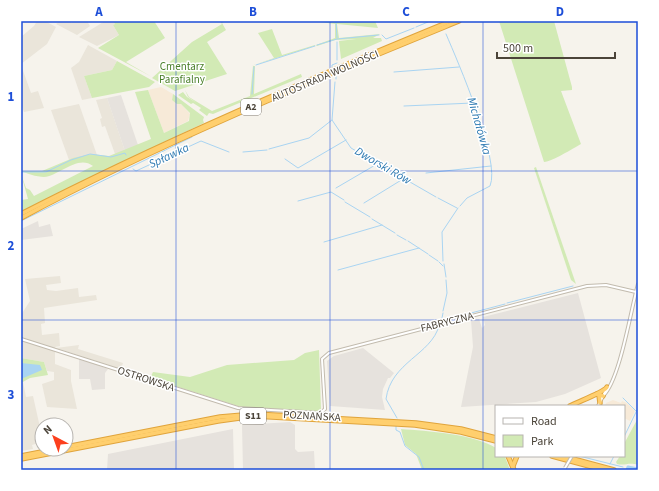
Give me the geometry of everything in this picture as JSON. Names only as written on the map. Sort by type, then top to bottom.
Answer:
[{"type":"highway","name":"AUTOSTRADA WOLNOŚCI","points":[[21,214],[119,165],[216,120],[441,26],[458,21]]},
{"type":"highway","name":"AUTOSTRADA WOLNOŚCI","points":[[21,218],[109,173],[209,126],[441,26]]},
{"type":"highway","points":[[599,404],[601,394],[607,387]]},
{"type":"highway","points":[[572,405],[592,395],[601,394]]},
{"type":"highway","points":[[233,413],[241,414]]},
{"type":"highway","name":"POZNAŃSKA","points":[[81,446],[241,414],[286,415],[416,423],[495,438]]},
{"type":"highway","name":"POZNAŃSKA","points":[[81,446],[218,421],[254,416],[415,425],[480,435]]},
{"type":"highway","points":[[196,422],[203,418]]},
{"type":"highway","points":[[480,435],[495,443]]},
{"type":"highway","name":"S11","points":[[74,446],[81,446]]},
{"type":"highway","name":"S11","points":[[21,460],[81,446]]},
{"type":"highway","points":[[21,456],[34,453]]},
{"type":"highway","points":[[508,457],[514,470]]},
{"type":"highway","points":[[514,470],[514,461],[516,457]]},
{"type":"highway","points":[[556,457],[604,470]]},
{"type":"highway","points":[[566,457],[614,470]]},
{"type":"street","points":[[607,387],[612,381],[618,362],[638,284]]},
{"type":"street","name":"FABRYCZNA","points":[[315,413],[323,413],[325,410],[322,360],[324,355],[328,353],[587,286],[608,286],[636,292]]},
{"type":"street","name":"OSTROWSKA","points":[[21,339],[238,408],[315,413]]},
{"type":"street","points":[[601,394],[612,381]]},
{"type":"street","points":[[564,469],[571,457]]},
{"type":"shaded area","points":[[37,21],[45,21],[56,27],[47,44],[21,64],[21,37],[34,26]]},
{"type":"shaded area","points":[[60,21],[71,21],[71,23],[74,21],[87,21],[90,26],[77,35],[56,24]]},
{"type":"shaded area","points":[[105,21],[113,21],[115,24],[113,25],[119,35],[97,46],[79,37]]},
{"type":"shaded area","points":[[88,45],[117,61],[112,70],[84,76],[92,98],[82,100],[71,68],[79,62]]},
{"type":"shaded area","points":[[21,65],[31,93],[38,91],[44,108],[24,112],[21,104]]},
{"type":"shaded area","points":[[161,87],[173,94],[172,100],[181,104],[190,114],[188,121],[164,133],[148,90]]},
{"type":"shaded area","points":[[121,95],[138,145],[125,151],[107,98]]},
{"type":"shaded area","points":[[107,98],[125,151],[115,154],[105,126],[102,127],[100,119],[102,118],[96,100]]},
{"type":"shaded area","points":[[79,104],[97,155],[91,154],[69,160],[51,110]]},
{"type":"shaded area","points":[[38,221],[39,227],[50,224],[53,236],[21,240],[21,229]]},
{"type":"shaded area","points":[[60,276],[61,283],[46,285],[47,290],[56,291],[78,288],[79,297],[96,295],[97,300],[44,308],[45,323],[41,324],[42,335],[59,333],[60,346],[55,347],[55,364],[71,370],[71,381],[77,409],[47,407],[42,384],[54,380],[54,372],[47,371],[44,362],[21,358],[21,315],[30,301],[25,279]]},
{"type":"shaded area","points":[[578,293],[601,378],[565,394],[536,402],[461,407],[473,347],[471,320],[479,319],[482,328],[485,325],[483,317]]},
{"type":"shaded area","points":[[79,345],[78,349],[123,363],[121,369],[56,348]]},
{"type":"shaded area","points":[[363,348],[394,373],[390,378],[388,378],[383,389],[382,397],[385,410],[330,406],[327,361],[334,356]]},
{"type":"shaded area","points":[[79,358],[108,369],[105,373],[105,389],[92,390],[90,379],[79,379]]},
{"type":"shaded area","points":[[23,382],[26,397],[33,396],[38,417],[34,417],[33,449],[21,451],[21,383]]},
{"type":"shaded area","points":[[613,400],[621,403],[622,401],[627,403],[635,411],[630,421],[625,418],[625,405],[605,405],[606,403]]},
{"type":"shaded area","points":[[290,422],[295,425],[295,449],[298,452],[314,451],[315,470],[243,470],[242,425]]},
{"type":"shaded area","points":[[233,429],[234,470],[107,470],[108,454]]},
{"type":"green space","points":[[113,21],[154,21],[165,38],[126,62],[152,77],[98,48],[119,35],[113,25],[115,24]]},
{"type":"green space","name":"Cmentarz Parafialny","points":[[220,21],[226,21],[222,23],[226,30],[207,42],[227,74],[175,91],[152,78],[192,42],[222,24]]},
{"type":"green space","points":[[312,21],[375,21],[378,28],[337,24],[339,38],[380,34],[373,38],[381,38],[382,41],[341,59],[339,41],[356,39],[335,40],[317,46],[316,45],[335,38],[335,24]]},
{"type":"green space","points":[[499,21],[554,21],[572,87],[572,90],[561,91],[581,144],[548,161],[544,162]]},
{"type":"green space","points":[[272,29],[282,55],[315,46],[251,66],[274,58],[258,33]]},
{"type":"green space","points":[[117,61],[155,82],[149,87],[92,98],[84,76],[112,70]]},
{"type":"green space","points":[[253,66],[255,66],[254,94],[301,74],[302,77],[213,114],[209,113],[207,116],[199,110],[201,108],[193,103],[191,104],[178,95],[183,92],[187,97],[197,103],[188,97],[185,90],[189,97],[212,111],[250,96]]},
{"type":"green space","points":[[148,90],[164,133],[189,121],[190,113],[181,104],[177,104],[172,100],[173,94],[204,117],[204,123],[21,212],[21,200],[28,199],[21,174],[26,188],[30,190],[34,196],[93,166],[87,163],[75,164],[50,176],[44,177],[35,176],[21,171],[42,171],[73,158],[91,154],[109,156],[151,139],[135,92]]},
{"type":"green space","points":[[536,167],[576,284],[571,280],[534,168]]},
{"type":"green space","points":[[319,350],[321,410],[319,412],[241,407],[150,378],[153,372],[190,377],[227,365],[294,360],[305,353]]},
{"type":"green space","points":[[21,358],[44,362],[48,375],[30,378],[21,383]]},
{"type":"green space","points":[[638,418],[638,465],[617,464],[616,462],[619,457],[625,457],[625,442]]},
{"type":"green space","points":[[401,429],[450,434],[476,439],[495,447],[495,457],[505,457],[510,470],[422,470],[416,454],[405,445]]},
{"type":"water","points":[[21,363],[40,365],[42,370],[21,379]]},
{"type":"waterway","name":"Dworski Rów","points":[[336,21],[337,38]]},
{"type":"waterway","points":[[416,27],[428,22]]},
{"type":"waterway","points":[[382,35],[386,39],[414,28]]},
{"type":"waterway","name":"Michałówka","points":[[446,34],[477,111],[484,134],[492,173],[490,186],[467,198],[460,206]]},
{"type":"waterway","points":[[317,45],[337,39],[379,35]]},
{"type":"waterway","name":"Dworski Rów","points":[[337,42],[337,60]]},
{"type":"waterway","points":[[256,65],[315,46]]},
{"type":"waterway","name":"Dworski Rów","points":[[332,67],[332,65],[337,63]]},
{"type":"waterway","points":[[252,94],[254,67]]},
{"type":"waterway","points":[[394,72],[459,67]]},
{"type":"waterway","name":"Dworski Rów","points":[[335,82],[332,120],[351,148],[436,197]]},
{"type":"waterway","points":[[404,106],[473,103]]},
{"type":"waterway","name":"Spławka","points":[[269,149],[309,138],[332,120]]},
{"type":"waterway","points":[[21,221],[192,137]]},
{"type":"waterway","points":[[285,159],[298,168],[346,140]]},
{"type":"waterway","name":"Spławka","points":[[133,169],[136,171],[201,141],[229,152]]},
{"type":"waterway","name":"Spławka","points":[[243,152],[267,150]]},
{"type":"waterway","name":"Spławka","points":[[21,172],[46,172],[71,160],[90,154],[111,157],[125,153],[126,155]]},
{"type":"waterway","points":[[336,188],[377,164]]},
{"type":"waterway","points":[[426,173],[491,166]]},
{"type":"waterway","points":[[364,203],[403,179]]},
{"type":"waterway","points":[[298,201],[331,192],[344,200]]},
{"type":"waterway","name":"Dworski Rów","points":[[438,198],[457,208]]},
{"type":"waterway","points":[[345,202],[370,217]]},
{"type":"waterway","name":"Michałówka","points":[[443,261],[442,232],[458,208]]},
{"type":"waterway","points":[[372,219],[395,233]]},
{"type":"waterway","points":[[324,242],[382,225]]},
{"type":"waterway","points":[[397,235],[406,240]]},
{"type":"waterway","points":[[408,241],[428,254]]},
{"type":"waterway","points":[[338,270],[419,248]]},
{"type":"waterway","points":[[429,255],[438,261]]},
{"type":"waterway","name":"Michałówka","points":[[439,262],[443,266]]},
{"type":"waterway","name":"Michałówka","points":[[444,264],[446,277]]},
{"type":"waterway","name":"Michałówka","points":[[443,311],[447,293],[446,280]]},
{"type":"waterway","points":[[507,303],[573,286]]},
{"type":"waterway","points":[[441,321],[505,304]]},
{"type":"waterway","name":"Michałówka","points":[[442,318],[443,313]]},
{"type":"waterway","name":"Michałówka","points":[[397,418],[386,399],[389,386],[403,367],[435,336],[439,326]]},
{"type":"waterway","points":[[623,398],[636,411]]},
{"type":"waterway","points":[[625,435],[638,408]]},
{"type":"waterway","name":"Michałówka","points":[[396,426],[396,430],[400,432],[405,446],[419,457],[424,470]]},
{"type":"waterway","points":[[583,457],[623,467]]},
{"type":"waterway","points":[[610,464],[614,457]]},
{"type":"waterway","points":[[627,470],[628,467],[638,469]]}]
